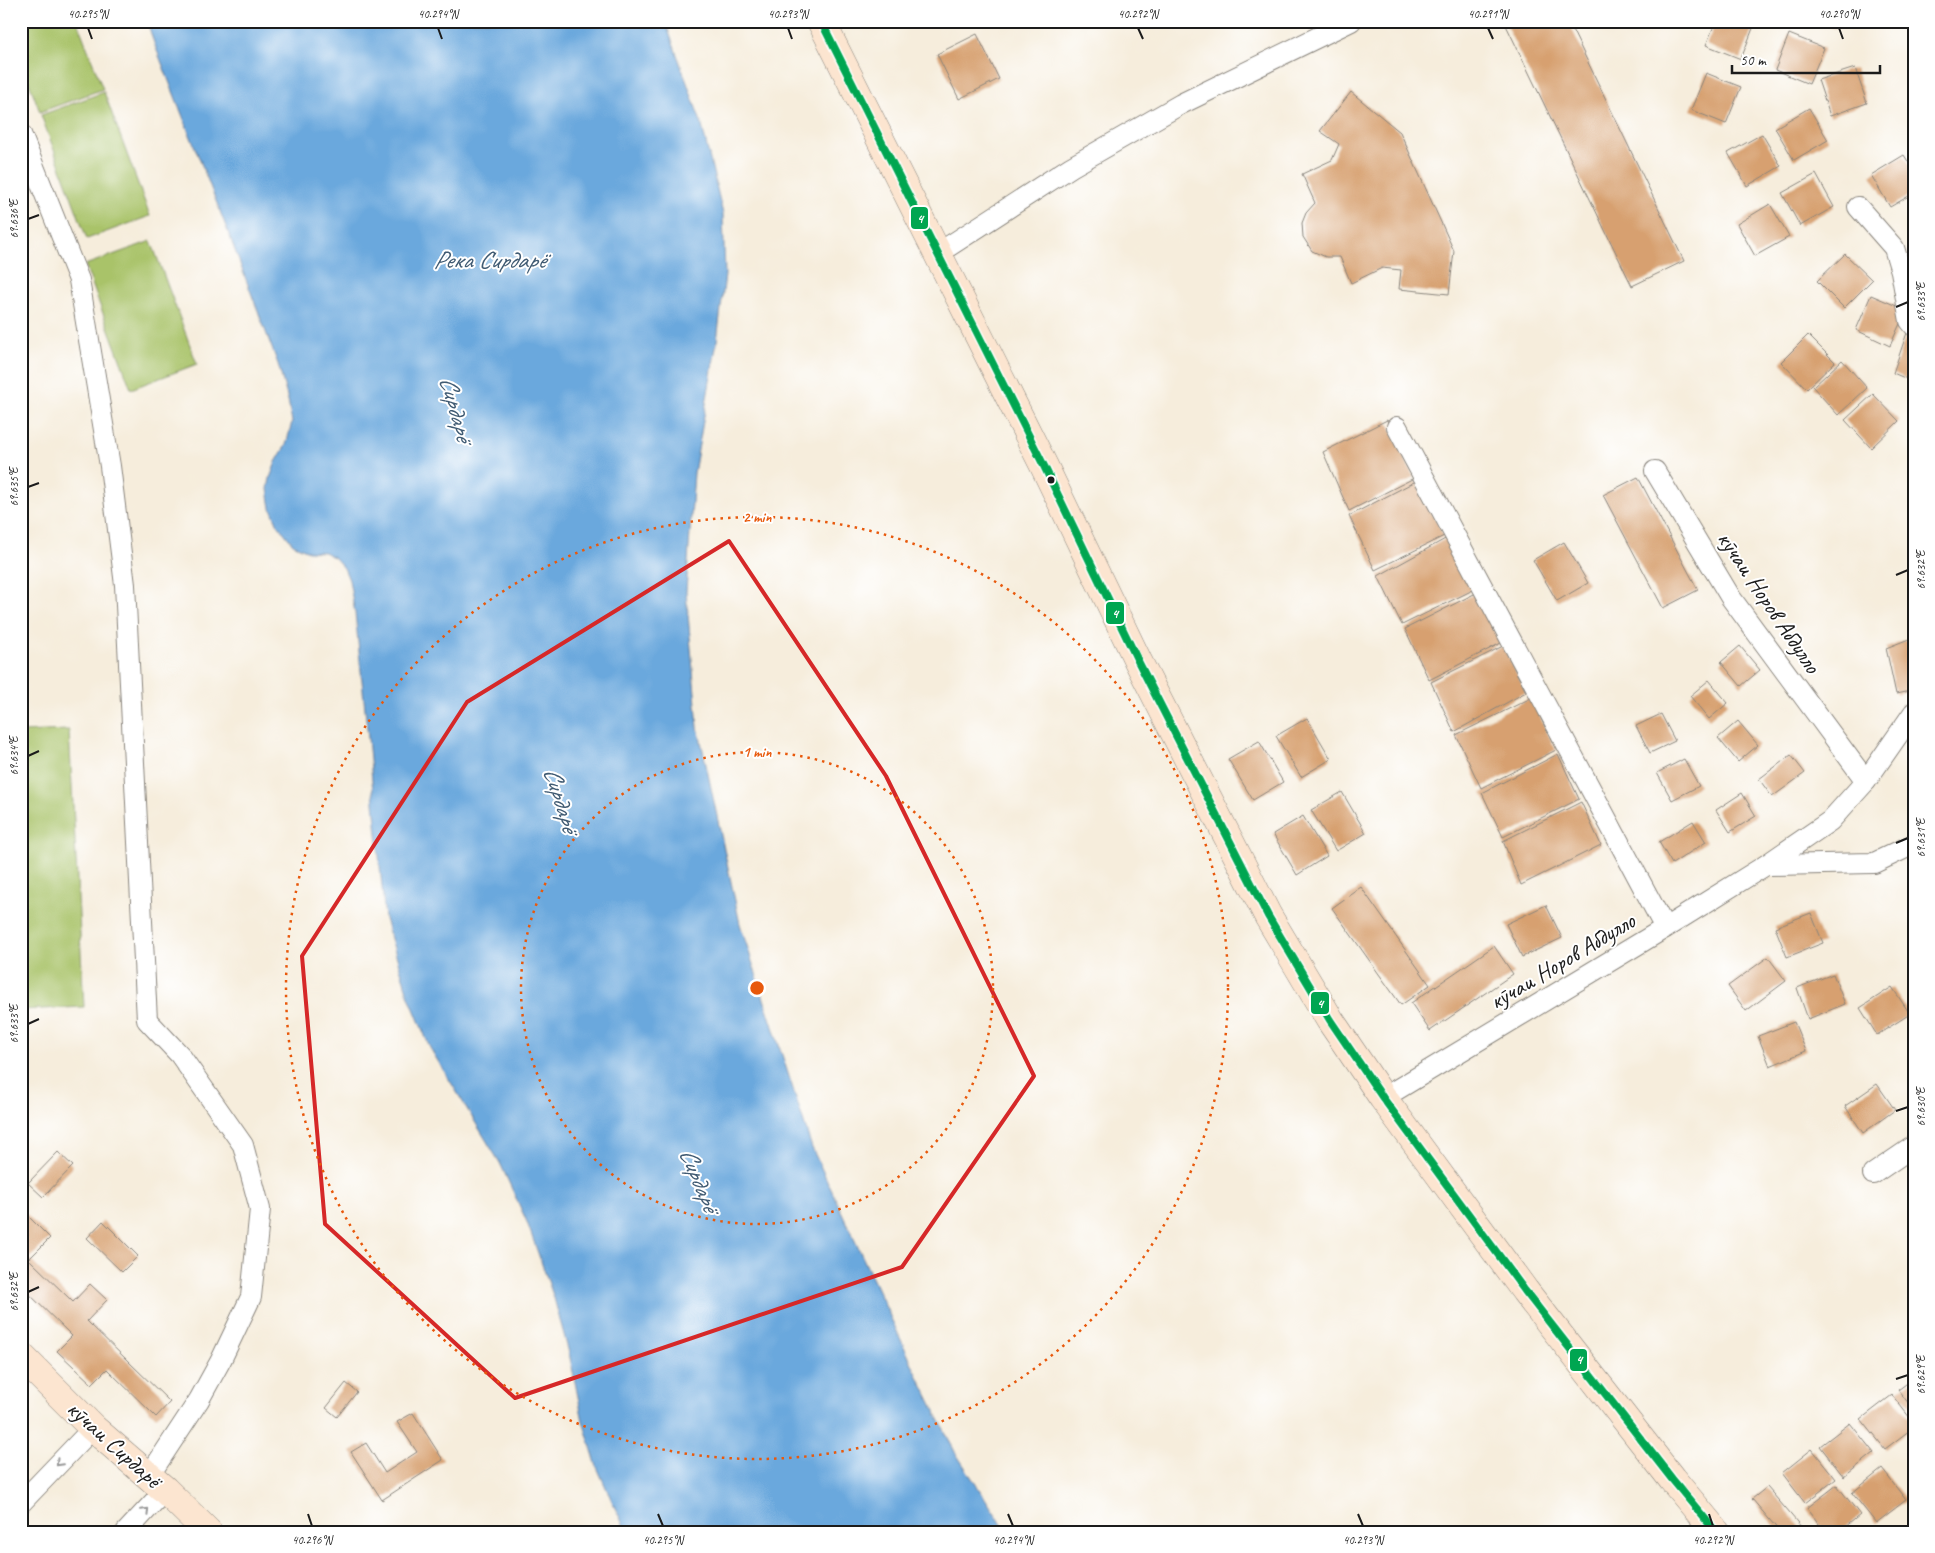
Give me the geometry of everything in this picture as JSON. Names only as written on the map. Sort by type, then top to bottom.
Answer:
[{"type":"main road","points":[[802,21],[1093,605],[1258,925],[1316,1026],[1365,1100],[1468,1238],[1572,1376],[1696,1532]]},
{"type":"main road","points":[[821,21],[1039,457],[1138,661],[1268,916],[1330,1020],[1383,1098],[1525,1292],[1716,1532]]},
{"type":"main road","name":"кӯчаи Сирдарё","points":[[21,1356],[93,1428],[157,1483],[208,1532]]},
{"type":"street","points":[[937,254],[1071,167],[1164,114],[1351,21]]},
{"type":"street","points":[[21,134],[79,280],[110,466],[126,585],[147,1020],[180,1055],[243,1145],[260,1210],[250,1297],[221,1360],[157,1483],[126,1532]]},
{"type":"street","points":[[1858,207],[1894,248],[1901,271],[1910,321],[1914,326]]},
{"type":"street","points":[[1397,427],[1665,928]]},
{"type":"street","name":"кӯчаи Норов Абдулло","points":[[1655,471],[1731,598],[1866,781]]},
{"type":"street","name":"кӯчаи Норов Абдулло","points":[[1383,1098],[1665,928],[1766,865],[1830,821],[1866,781],[1914,712]]},
{"type":"street","points":[[1766,865],[1874,863],[1914,844]]},
{"type":"street","points":[[1873,1174],[1914,1146]]},
{"type":"street","points":[[21,1503],[93,1428]]},
{"type":"highlighted area","points":[[729,541],[886,776],[1034,1076],[902,1267],[515,1398],[325,1224],[302,956],[467,702]]},
{"type":"green space","points":[[21,21],[77,21],[103,89],[40,112],[21,61]]},
{"type":"green space","points":[[104,92],[150,216],[87,239],[41,115]]},
{"type":"green space","points":[[151,241],[197,364],[131,389],[85,265]]},
{"type":"green space","points":[[69,730],[84,1007],[21,1010],[21,732]]},
{"type":"water","name":"Река Сирдарё","points":[[147,21],[665,21],[701,122],[723,214],[725,275],[717,341],[694,473],[686,592],[698,727],[740,924],[812,1148],[955,1452],[1007,1532],[627,1532],[597,1467],[583,1421],[569,1353],[554,1298],[527,1222],[500,1163],[430,1048],[408,994],[385,919],[355,613],[349,580],[344,568],[335,558],[324,552],[308,551],[293,544],[278,525],[271,508],[268,489],[270,478],[276,462],[286,445],[292,422],[288,400],[278,364]]},
{"type":"building","points":[[1504,21],[1568,21],[1684,261],[1632,286]]},
{"type":"building","points":[[1716,21],[1752,21],[1755,23],[1741,59],[1706,45]]},
{"type":"building","points":[[1802,21],[1836,21],[1835,28]]},
{"type":"building","points":[[977,34],[999,79],[959,99],[937,54]]},
{"type":"building","points":[[1789,34],[1824,48],[1809,84],[1775,70]]},
{"type":"building","points":[[1855,68],[1867,103],[1830,116],[1818,80]]},
{"type":"building","points":[[1706,73],[1741,87],[1726,124],[1691,110]]},
{"type":"building","points":[[1351,92],[1400,132],[1454,251],[1449,294],[1399,289],[1401,270],[1382,268],[1351,283],[1340,257],[1326,257],[1312,251],[1303,237],[1302,223],[1306,213],[1315,203],[1302,174],[1332,160],[1339,144],[1320,131]]},
{"type":"building","points":[[1809,108],[1828,140],[1794,160],[1775,128]]},
{"type":"building","points":[[1762,134],[1781,166],[1747,186],[1728,153]]},
{"type":"building","points":[[1904,155],[1914,171],[1914,193],[1890,207],[1871,175]]},
{"type":"building","points":[[1816,174],[1834,207],[1800,226],[1782,193]]},
{"type":"building","points":[[1770,204],[1789,237],[1755,256],[1737,224]]},
{"type":"building","points":[[1845,254],[1872,280],[1844,308],[1817,281]]},
{"type":"building","points":[[1871,295],[1906,310],[1890,346],[1856,330]]},
{"type":"building","points":[[1909,327],[1914,332],[1914,382],[1893,373]]},
{"type":"building","points":[[1808,335],[1835,362],[1807,389],[1781,362]]},
{"type":"building","points":[[1842,360],[1867,388],[1838,415],[1813,387]]},
{"type":"building","points":[[1873,394],[1899,421],[1871,448],[1845,420]]},
{"type":"building","points":[[1387,420],[1414,478],[1349,511],[1323,452]]},
{"type":"building","points":[[1638,477],[1698,590],[1663,608],[1603,495]]},
{"type":"building","points":[[1416,481],[1444,536],[1375,570],[1349,516]]},
{"type":"building","points":[[1447,538],[1473,590],[1402,625],[1378,576]]},
{"type":"building","points":[[1564,542],[1588,583],[1557,601],[1533,560]]},
{"type":"building","points":[[1476,593],[1501,643],[1429,680],[1405,629]]},
{"type":"building","points":[[1914,637],[1914,690],[1896,694],[1886,648]]},
{"type":"building","points":[[1503,646],[1526,692],[1454,732],[1431,682]]},
{"type":"building","points":[[1740,646],[1760,670],[1741,686],[1721,662]]},
{"type":"building","points":[[1709,680],[1728,703],[1709,719],[1690,696]]},
{"type":"building","points":[[1531,698],[1556,750],[1481,788],[1456,735]]},
{"type":"building","points":[[1661,714],[1675,741],[1650,753],[1636,726]]},
{"type":"building","points":[[1307,718],[1331,759],[1301,777],[1276,736]]},
{"type":"building","points":[[1738,721],[1758,745],[1738,762],[1718,738]]},
{"type":"building","points":[[1259,741],[1283,782],[1253,800],[1228,759]]},
{"type":"building","points":[[1558,754],[1579,799],[1503,837],[1482,793]]},
{"type":"building","points":[[1791,755],[1805,773],[1772,797],[1759,779]]},
{"type":"building","points":[[1684,759],[1699,786],[1672,800],[1657,773]]},
{"type":"building","points":[[1342,792],[1366,833],[1336,851],[1311,810]]},
{"type":"building","points":[[1742,793],[1756,816],[1730,832],[1716,810]]},
{"type":"building","points":[[1581,802],[1601,845],[1521,885],[1503,841]]},
{"type":"building","points":[[1303,816],[1327,856],[1297,875],[1273,834]]},
{"type":"building","points":[[1693,821],[1706,842],[1672,864],[1659,842]]},
{"type":"building","points":[[1361,887],[1430,985],[1401,1005],[1332,908]]},
{"type":"building","points":[[1914,890],[1914,907],[1913,907],[1908,892]]},
{"type":"building","points":[[1546,905],[1562,938],[1522,957],[1506,924]]},
{"type":"building","points":[[1811,913],[1823,943],[1787,957],[1775,927]]},
{"type":"building","points":[[1494,946],[1513,974],[1430,1031],[1411,1003]]},
{"type":"building","points":[[1768,957],[1786,981],[1746,1011],[1728,986]]},
{"type":"building","points":[[1833,974],[1845,1004],[1808,1019],[1797,988]]},
{"type":"building","points":[[1892,987],[1910,1014],[1877,1035],[1860,1008]]},
{"type":"building","points":[[1794,1022],[1806,1051],[1770,1066],[1758,1036]]},
{"type":"building","points":[[1877,1084],[1895,1110],[1863,1133],[1845,1106]]},
{"type":"building","points":[[58,1152],[73,1166],[43,1197],[28,1183]]},
{"type":"building","points":[[26,1214],[50,1238],[29,1259],[73,1302],[90,1284],[107,1300],[87,1321],[170,1402],[156,1417],[107,1369],[92,1384],[57,1351],[72,1336],[21,1286],[21,1219]]},
{"type":"building","points":[[103,1221],[138,1256],[122,1272],[87,1238]]},
{"type":"building","points":[[1914,1378],[1914,1410],[1898,1390]]},
{"type":"building","points":[[346,1383],[357,1392],[337,1417],[326,1408]]},
{"type":"building","points":[[1892,1395],[1914,1423],[1914,1427],[1885,1449],[1861,1419]]},
{"type":"building","points":[[413,1413],[443,1460],[382,1500],[351,1452],[366,1443],[385,1473],[417,1452],[397,1422]]},
{"type":"building","points":[[1850,1423],[1874,1453],[1844,1477],[1820,1446]]},
{"type":"building","points":[[1812,1449],[1836,1479],[1805,1503],[1782,1473]]},
{"type":"building","points":[[1882,1469],[1906,1500],[1876,1523],[1852,1493]]},
{"type":"building","points":[[1837,1485],[1860,1515],[1839,1532],[1825,1532],[1807,1508]]},
{"type":"building","points":[[1767,1487],[1803,1529],[1799,1532],[1780,1532],[1752,1499]]},
{"type":"building","points":[[1870,1527],[1874,1532],[1864,1532]]},
{"type":"transit line","name":"4","points":[[821,21],[1044,466],[1138,661],[1268,916],[1330,1020],[1383,1098],[1525,1291],[1672,1479],[1716,1532]]},
{"type":"water label","name":"Сирдарё","points":[[457,408]]},
{"type":"water label","name":"Сирдарё","points":[[562,799]]},
{"type":"water label","name":"Сирдарё","points":[[700,1179]]}]
